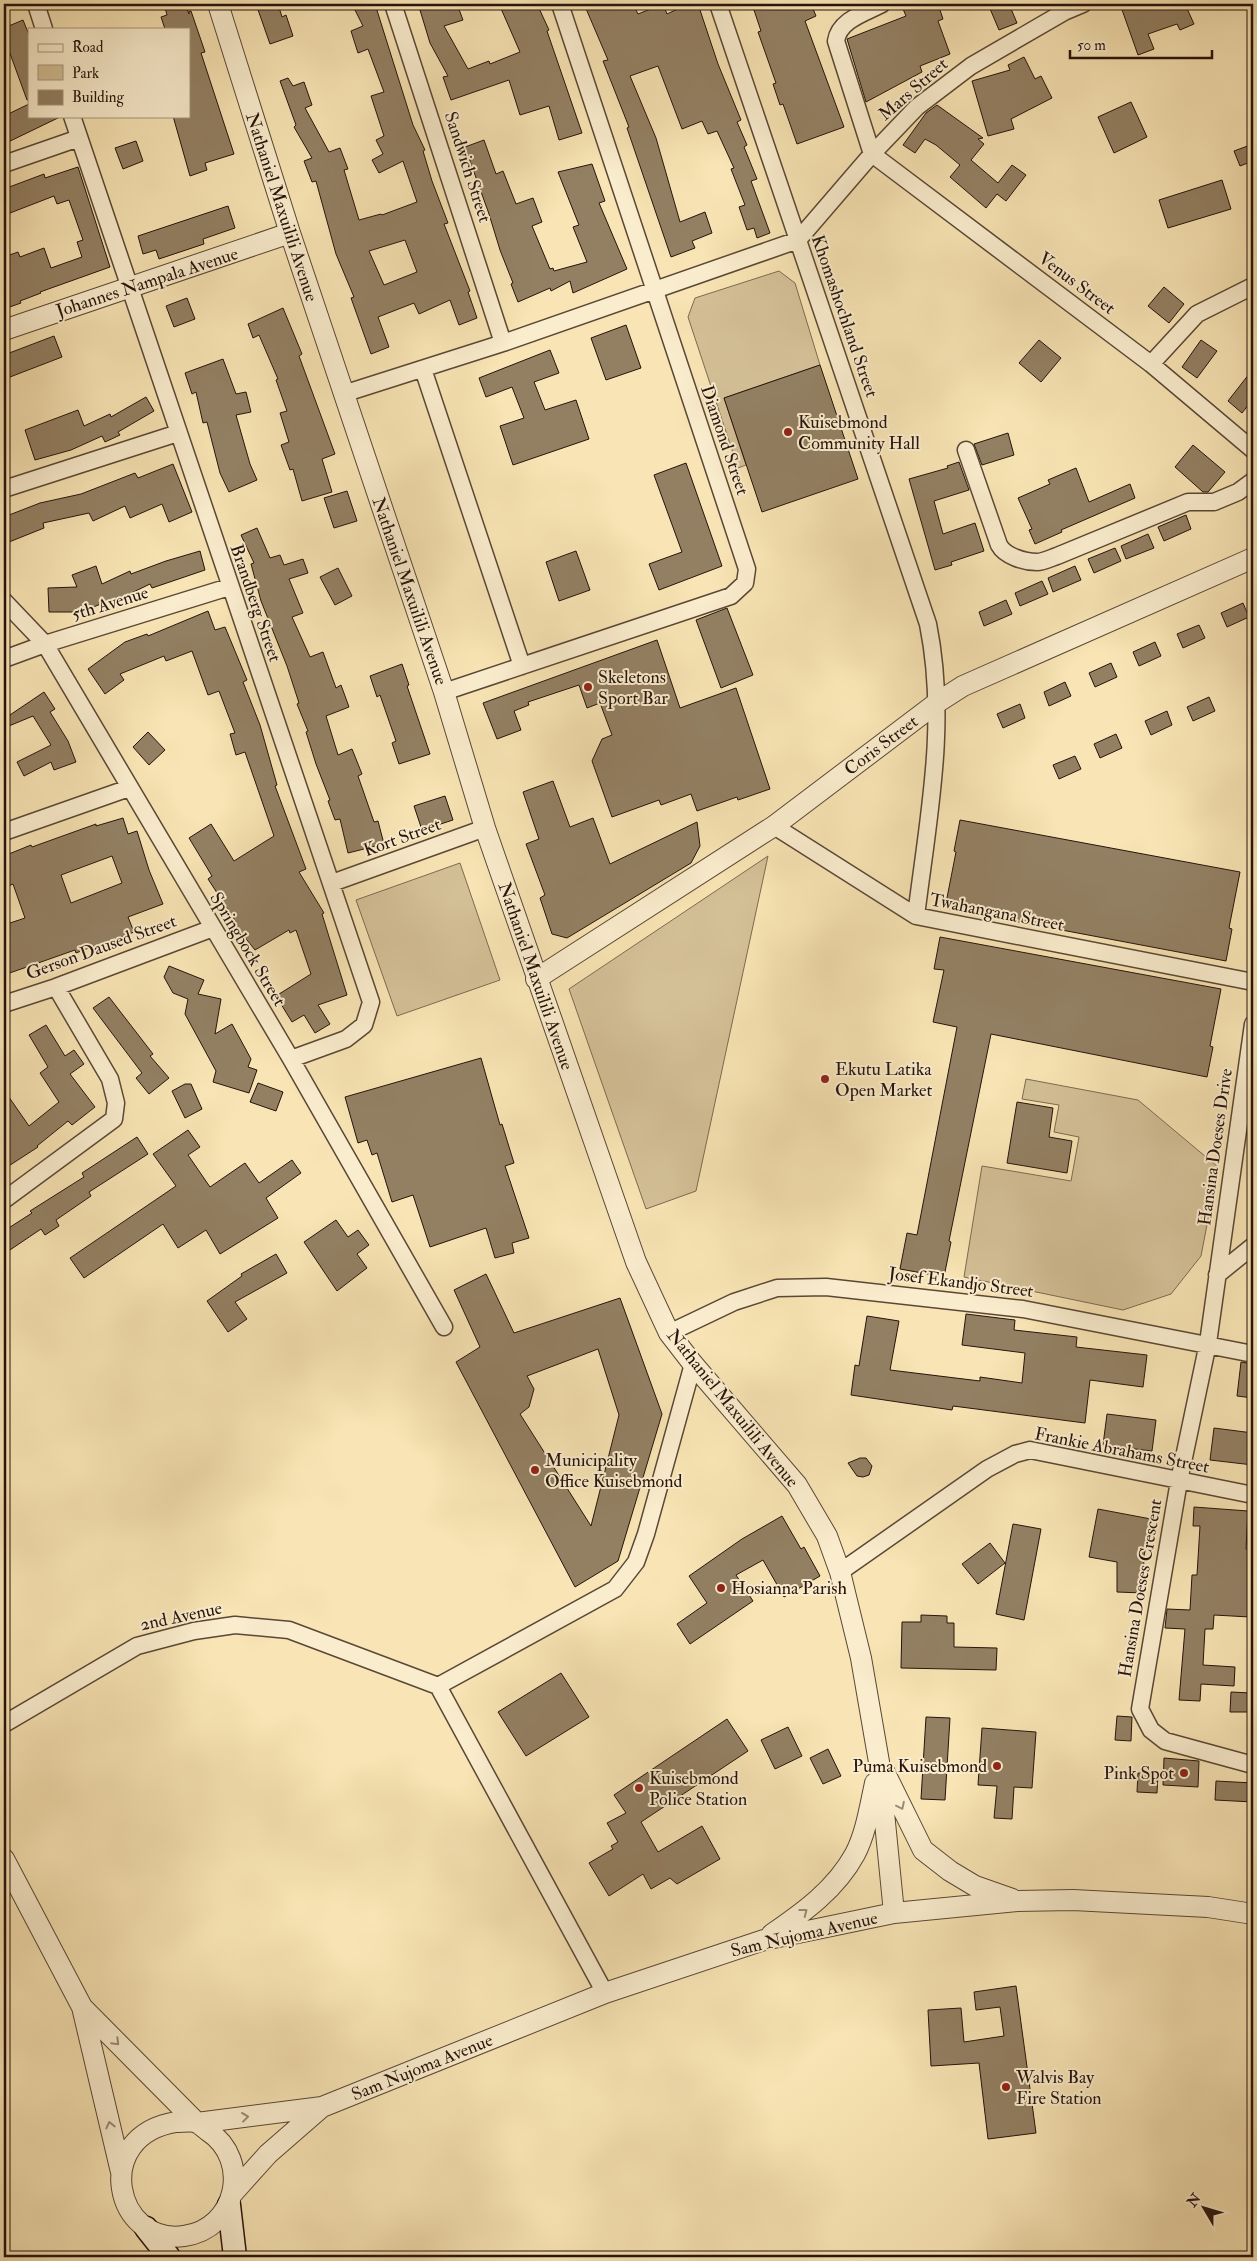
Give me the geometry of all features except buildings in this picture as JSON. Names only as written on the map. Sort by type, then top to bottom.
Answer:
[{"type":"main road","points":[[231,2199],[235,2257]]},
{"type":"main road","points":[[146,2228],[169,2257]]},
{"type":"street","points":[[36,4],[44,28]]},
{"type":"street","name":"Nathaniel Maxuilili Avenue","points":[[218,4],[290,234],[444,692],[485,828],[636,1262],[669,1333],[693,1364],[797,1485],[827,1536],[840,1572],[861,1658],[879,1762],[894,1913]]},
{"type":"street","name":"Sandwich Street","points":[[393,4],[503,343]]},
{"type":"street","name":"Diamond Street","points":[[444,692],[731,596],[745,583],[747,569],[653,290],[560,4]]},
{"type":"street","name":"Khomashochland Street","points":[[718,4],[928,624],[935,657],[938,702]]},
{"type":"street","points":[[872,154],[836,41],[838,31],[846,24],[882,4]]},
{"type":"street","name":"Mars Street","points":[[798,240],[872,154],[917,107],[971,66],[1064,12],[1083,4]]},
{"type":"street","name":"Brandberg Street","points":[[73,118],[131,286],[178,433],[371,1002],[364,1025],[346,1039],[291,1059]]},
{"type":"street","points":[[4,164],[79,138]]},
{"type":"street","name":"Venus Street","points":[[872,154],[1151,364],[1253,450]]},
{"type":"street","name":"Johannes Nampala Avenue","points":[[4,330],[290,234]]},
{"type":"street","points":[[343,394],[503,343],[798,240]]},
{"type":"street","points":[[1151,364],[1197,314],[1253,286]]},
{"type":"street","points":[[423,369],[522,666]]},
{"type":"street","points":[[4,489],[178,433]]},
{"type":"street","points":[[966,450],[998,545],[1003,551],[1026,560],[1038,562],[1188,502],[1214,502],[1238,492],[1253,482]]},
{"type":"street","name":"Coris Street","points":[[536,979],[774,826],[938,702],[963,686],[1253,558]]},
{"type":"street","name":"5th Avenue","points":[[4,659],[45,644],[230,587]]},
{"type":"street","name":"Springbock Street","points":[[4,601],[45,644],[291,1059],[444,1327]]},
{"type":"street","name":"Twahangana Street","points":[[938,702],[934,788],[916,916],[1253,982]]},
{"type":"street","points":[[4,832],[129,788]]},
{"type":"street","points":[[774,826],[916,916]]},
{"type":"street","name":"Kort Street","points":[[332,883],[485,828]]},
{"type":"street","name":"Gerson Daused Street","points":[[4,1004],[56,987],[213,928]]},
{"type":"street","points":[[4,1200],[114,1119],[116,1103],[110,1079],[56,987]]},
{"type":"street","name":"Hansina Doeses Drive","points":[[1208,1344],[1253,1024]]},
{"type":"street","points":[[1217,1275],[1253,1246]]},
{"type":"street","name":"Josef Ekandjo Street","points":[[669,1333],[734,1302],[777,1288],[826,1287],[1023,1308],[1253,1354]]},
{"type":"street","name":"Hansina Doeses Crescent","points":[[1208,1344],[1179,1481],[1140,1709],[1151,1730],[1165,1741],[1253,1765]]},
{"type":"street","points":[[605,1993],[438,1686],[615,1589],[636,1562],[646,1534],[693,1364]]},
{"type":"street","name":"Frankie Abrahams Street","points":[[840,1572],[987,1469],[1015,1454],[1030,1450],[1253,1495]]},
{"type":"street","name":"2nd Avenue","points":[[4,1724],[138,1646],[194,1631],[235,1625],[290,1630],[438,1686]]},
{"type":"street","points":[[879,1762],[923,1850],[950,1871],[975,1886],[1017,1901]]},
{"type":"street","points":[[764,1940],[805,1912],[832,1887],[855,1853],[868,1814],[879,1762]]},
{"type":"street","points":[[4,1859],[82,2007],[121,2172],[123,2198],[129,2209],[146,2228],[164,2235],[183,2236],[201,2232],[217,2221],[231,2199],[268,2154],[322,2107]]},
{"type":"street","name":"Sam Nujoma Avenue","points":[[322,2107],[605,1993],[764,1940],[894,1913],[1017,1901],[1073,1900],[1208,1907],[1253,1914]]},
{"type":"street","points":[[82,2007],[196,2123],[213,2134],[223,2144],[230,2155],[234,2167],[231,2199]]},
{"type":"street","points":[[121,2172],[131,2148],[140,2137],[150,2130],[169,2123],[196,2123],[322,2107]]},
{"type":"green space","points":[[779,271],[795,283],[820,365],[724,398],[746,465],[738,468],[688,317],[695,298]]},
{"type":"green space","points":[[768,856],[696,1191],[646,1209],[569,989]]},
{"type":"green space","points":[[460,863],[500,980],[397,1016],[356,900]]},
{"type":"green space","points":[[1026,1079],[1138,1100],[1218,1167],[1201,1256],[1171,1294],[1123,1310],[964,1277],[982,1166],[1071,1181],[1079,1137],[1054,1132],[1059,1105],[1022,1099]]},
{"type":"place","name":"Kuisebmond Community Hall","points":[[788,432]]},
{"type":"place","name":"Skeletons Sport Bar","points":[[588,687]]},
{"type":"place","name":"Ekutu Latika Open Market","points":[[825,1079]]},
{"type":"place","name":"Municipality Office Kuisebmond","points":[[535,1470]]},
{"type":"place","name":"Hosianna Parish","points":[[721,1588]]},
{"type":"place","name":"Puma Kuisebmond","points":[[997,1766]]},
{"type":"place","name":"Pink Spot","points":[[1184,1773]]},
{"type":"place","name":"Kuisebmond Police Station","points":[[639,1788]]},
{"type":"place","name":"Walvis Bay Fire Station","points":[[1006,2087]]}]
